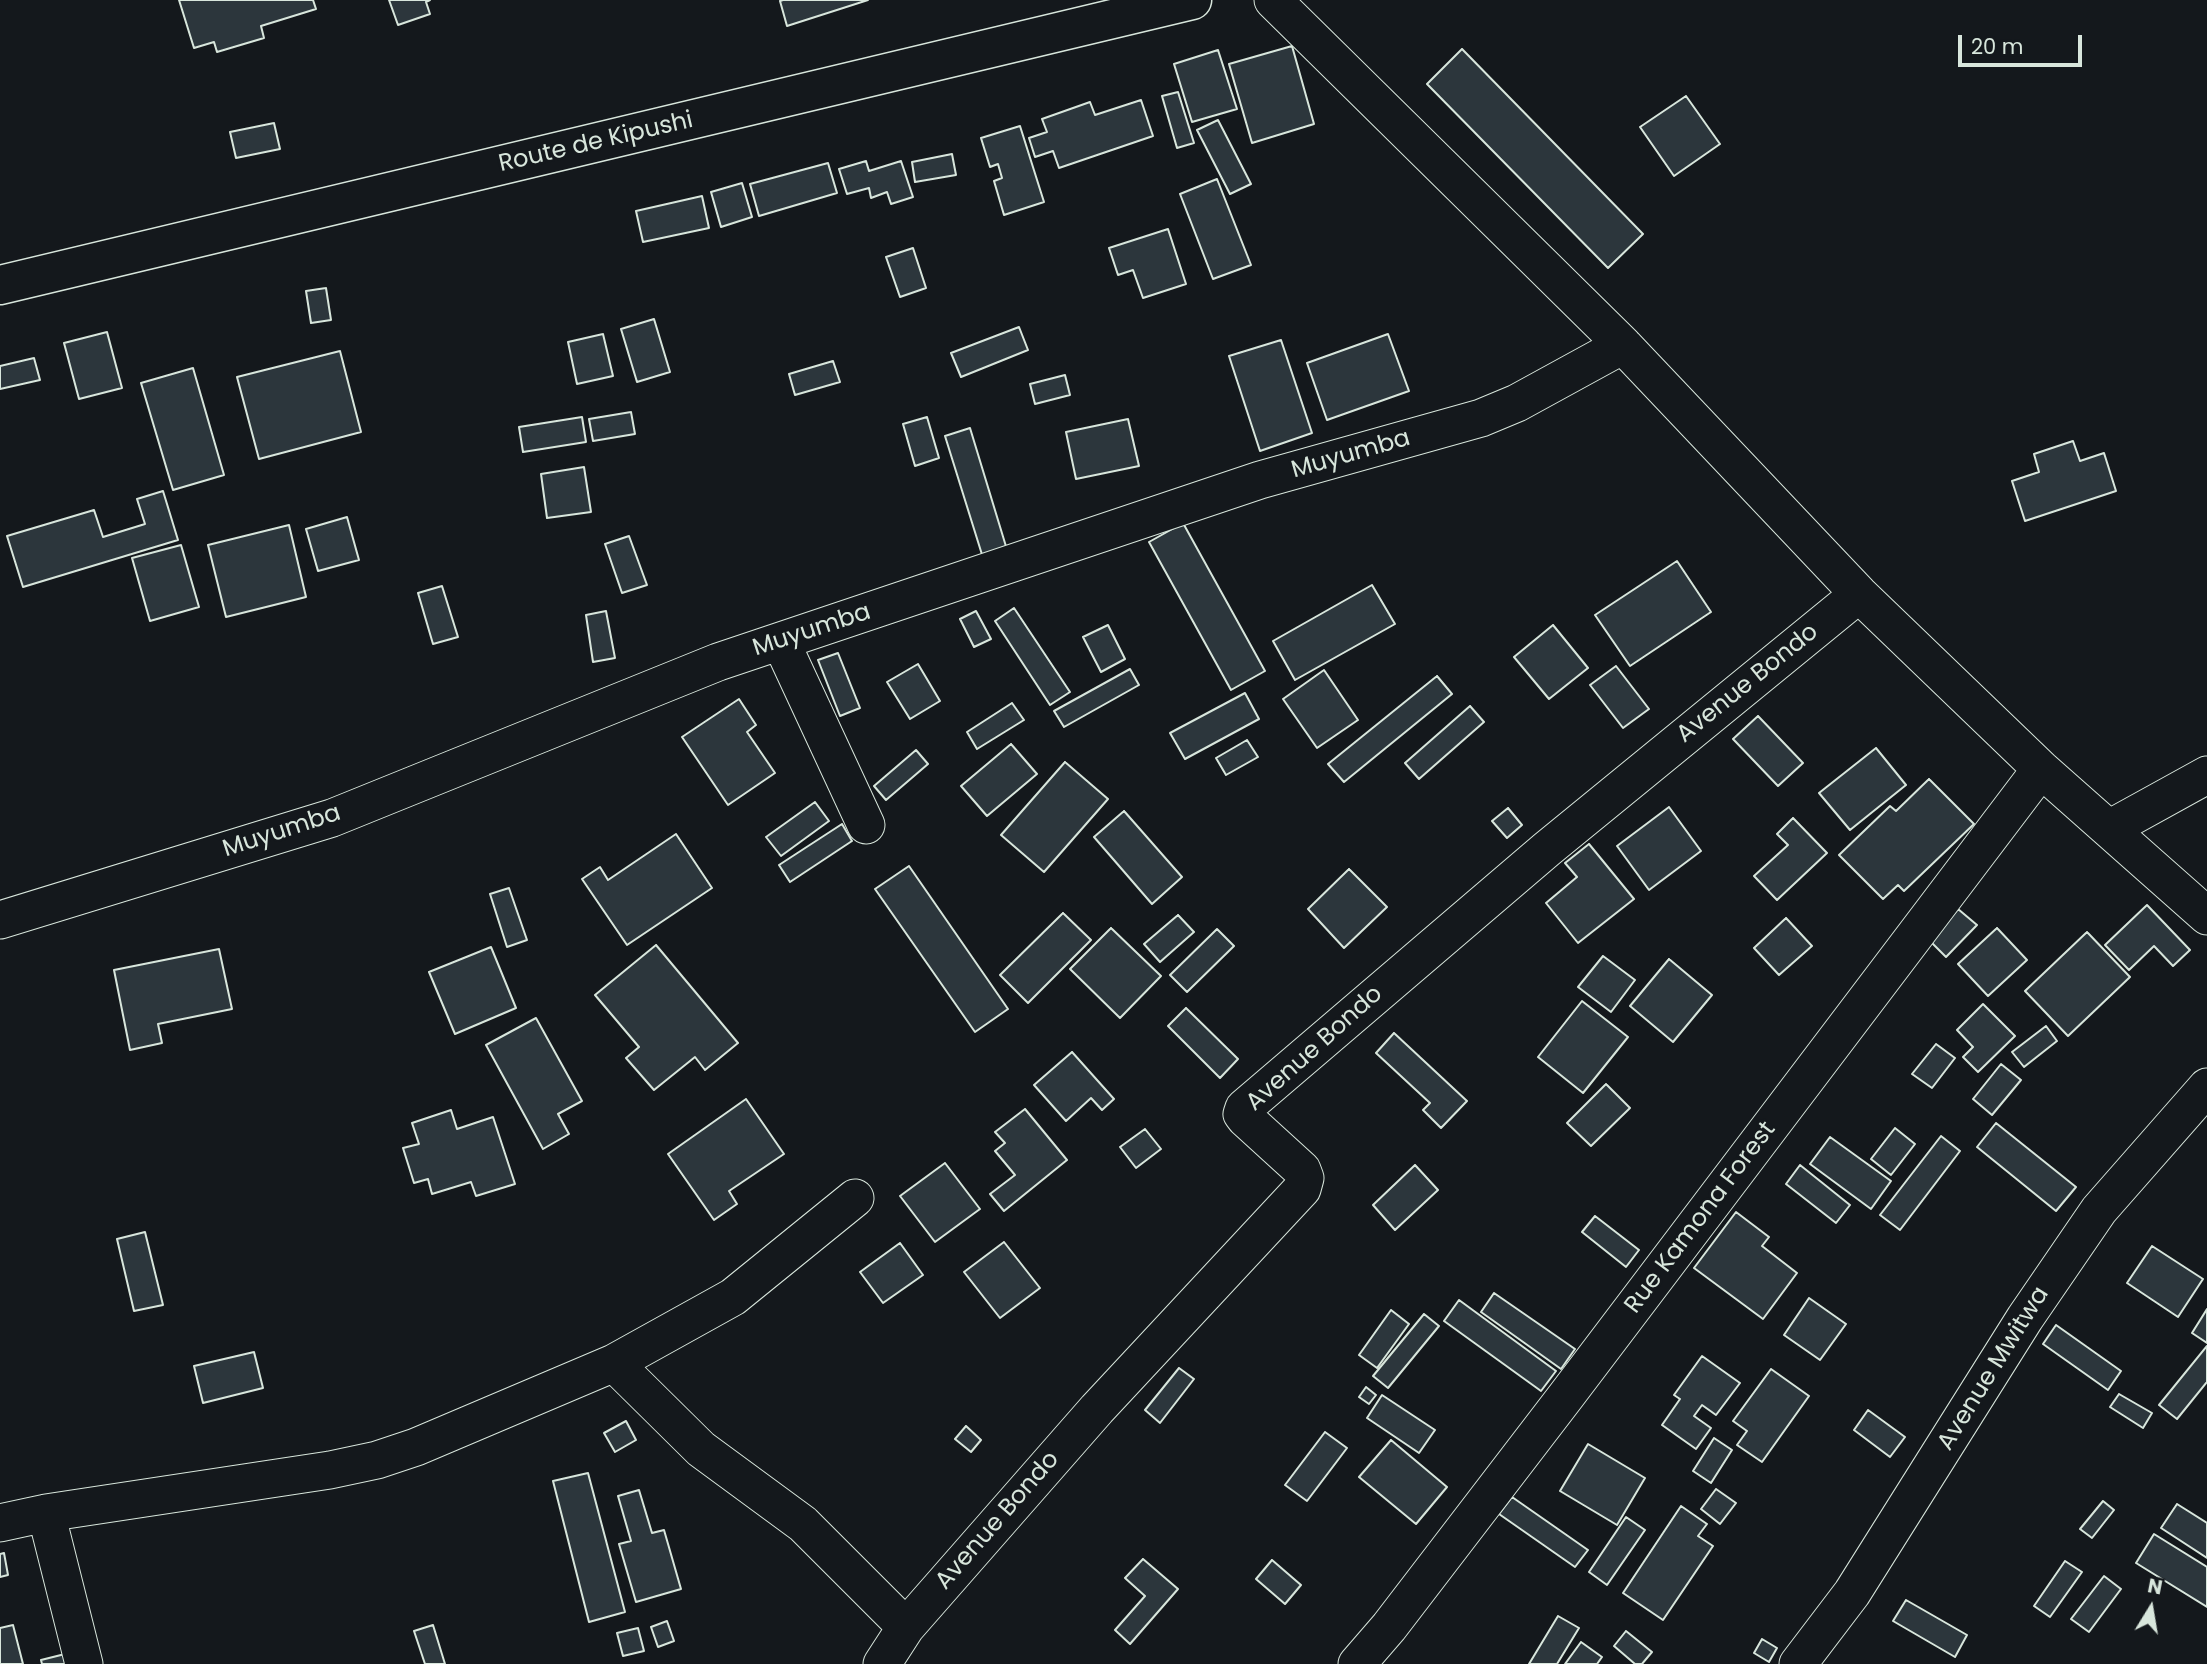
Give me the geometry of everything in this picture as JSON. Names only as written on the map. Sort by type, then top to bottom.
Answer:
[{"type":"main road","name":"Route de Kipushi","points":[[0,285],[1192,0]]},
{"type":"street","points":[[1273,0],[1623,345],[1858,594],[2041,769],[2207,916]]},
{"type":"street","name":"Muyumba","points":[[0,920],[332,818],[718,662],[1260,480],[1481,418],[1517,403],[1623,345]]},
{"type":"street","name":"Avenue Bondo","points":[[882,1664],[906,1627],[1097,1409],[1303,1188],[1305,1178],[1302,1170],[1245,1118],[1242,1114],[1244,1108],[1547,849],[1858,594]]},
{"type":"street","points":[[781,642],[866,825]]},
{"type":"street","name":"Rue Kamona Forest","points":[[1357,1664],[1389,1627],[1575,1385],[2041,769]]},
{"type":"street","points":[[2109,829],[2207,775]]},
{"type":"street","name":"Avenue Mwitwa","points":[[1797,1664],[1852,1593],[2025,1318],[2099,1210],[2207,1087]]},
{"type":"street","points":[[0,1523],[46,1513],[330,1470],[377,1460],[416,1447],[614,1363],[733,1297],[855,1198]]},
{"type":"street","points":[[614,1363],[702,1449],[803,1524],[906,1627]]},
{"type":"street","points":[[46,1513],[84,1664]]},
{"type":"building","points":[[179,0],[313,0],[316,9],[261,26],[264,38],[217,52],[214,42],[194,48]]},
{"type":"building","points":[[389,0],[430,0],[426,2],[430,14],[398,25]]},
{"type":"building","points":[[868,0],[787,26],[780,1]]},
{"type":"building","points":[[1292,46],[1314,124],[1252,143],[1229,64]]},
{"type":"building","points":[[1462,49],[1643,234],[1608,268],[1427,84]]},
{"type":"building","points":[[1218,50],[1237,109],[1192,122],[1174,64]]},
{"type":"building","points":[[1178,92],[1194,143],[1177,148],[1162,96]]},
{"type":"building","points":[[1686,96],[1720,144],[1674,176],[1640,127]]},
{"type":"building","points":[[1141,100],[1153,136],[1059,168],[1053,151],[1035,157],[1029,138],[1047,132],[1042,119],[1090,102],[1095,115]]},
{"type":"building","points":[[1218,120],[1251,184],[1230,194],[1197,130]]},
{"type":"building","points":[[274,123],[280,149],[236,158],[230,132]]},
{"type":"building","points":[[1020,126],[1044,202],[1004,215],[994,181],[1002,178],[998,164],[990,167],[981,138]]},
{"type":"building","points":[[952,154],[956,175],[915,182],[912,162]]},
{"type":"building","points":[[866,161],[869,171],[901,161],[913,197],[891,204],[887,192],[871,198],[869,188],[847,194],[839,169]]},
{"type":"building","points":[[828,163],[837,193],[759,216],[750,184]]},
{"type":"building","points":[[1217,179],[1251,265],[1213,279],[1180,194]]},
{"type":"building","points":[[742,183],[752,217],[721,227],[711,192]]},
{"type":"building","points":[[702,196],[709,228],[643,242],[636,211]]},
{"type":"building","points":[[1168,229],[1186,284],[1143,298],[1133,270],[1118,275],[1109,248]]},
{"type":"building","points":[[913,248],[926,288],[900,297],[886,257]]},
{"type":"building","points":[[326,288],[331,320],[311,323],[306,291]]},
{"type":"building","points":[[654,319],[670,372],[637,382],[621,329]]},
{"type":"building","points":[[1019,327],[1028,350],[961,377],[951,353]]},
{"type":"building","points":[[107,332],[122,388],[79,399],[64,343]]},
{"type":"building","points":[[603,334],[613,376],[577,384],[568,342]]},
{"type":"building","points":[[1388,334],[1409,391],[1327,420],[1307,363]]},
{"type":"building","points":[[1281,340],[1312,433],[1260,451],[1229,356]]},
{"type":"building","points":[[340,351],[361,432],[259,459],[237,377]]},
{"type":"building","points":[[34,358],[40,380],[0,389],[0,366]]},
{"type":"building","points":[[833,361],[840,382],[795,395],[789,374]]},
{"type":"building","points":[[193,368],[224,475],[173,490],[141,383]]},
{"type":"building","points":[[1065,375],[1070,395],[1035,404],[1030,384]]},
{"type":"building","points":[[631,412],[635,434],[593,441],[589,419]]},
{"type":"building","points":[[582,417],[586,442],[523,452],[519,427]]},
{"type":"building","points":[[927,417],[939,458],[915,466],[903,424]]},
{"type":"building","points":[[1128,419],[1139,466],[1076,479],[1066,432]]},
{"type":"building","points":[[970,428],[1008,553],[984,561],[945,436]]},
{"type":"building","points":[[2073,441],[2080,461],[2104,453],[2116,491],[2025,521],[2012,481],[2039,472],[2034,454]]},
{"type":"building","points":[[584,467],[591,512],[547,518],[541,474]]},
{"type":"building","points":[[163,491],[178,540],[23,587],[7,536],[94,510],[103,537],[145,524],[137,499]]},
{"type":"building","points":[[347,517],[359,560],[318,571],[306,529]]},
{"type":"building","points":[[1183,523],[1265,671],[1231,690],[1149,542]]},
{"type":"building","points":[[289,525],[306,597],[226,617],[208,545]]},
{"type":"building","points":[[629,536],[647,585],[622,593],[605,544]]},
{"type":"building","points":[[181,545],[199,607],[150,621],[132,558]]},
{"type":"building","points":[[1677,561],[1711,612],[1630,666],[1595,615]]},
{"type":"building","points":[[1372,585],[1395,624],[1295,680],[1273,641]]},
{"type":"building","points":[[442,586],[458,637],[433,644],[418,593]]},
{"type":"building","points":[[1014,608],[1070,692],[1050,705],[995,621]]},
{"type":"building","points":[[606,611],[615,658],[593,662],[586,615]]},
{"type":"building","points":[[976,611],[991,639],[974,647],[960,619]]},
{"type":"building","points":[[1108,625],[1125,659],[1101,672],[1083,637]]},
{"type":"building","points":[[1553,625],[1588,668],[1549,699],[1514,657]]},
{"type":"building","points":[[838,653],[860,708],[840,716],[818,660]]},
{"type":"building","points":[[918,664],[940,701],[910,719],[887,682]]},
{"type":"building","points":[[1616,666],[1649,709],[1623,728],[1590,685]]},
{"type":"building","points":[[1130,669],[1139,685],[1064,727],[1054,711]]},
{"type":"building","points":[[1324,670],[1358,720],[1317,748],[1283,699]]},
{"type":"building","points":[[1437,676],[1452,694],[1344,782],[1328,764]]},
{"type":"building","points":[[1245,693],[1259,719],[1185,759],[1170,733]]},
{"type":"building","points":[[739,699],[756,725],[747,732],[775,773],[728,805],[682,737]]},
{"type":"building","points":[[1012,703],[1024,720],[977,749],[967,732]]},
{"type":"building","points":[[1470,706],[1484,722],[1419,779],[1405,763]]},
{"type":"building","points":[[1758,716],[1803,763],[1778,786],[1733,739]]},
{"type":"building","points":[[1247,740],[1258,757],[1226,775],[1216,758]]},
{"type":"building","points":[[1011,744],[1037,774],[987,816],[961,786]]},
{"type":"building","points":[[1876,748],[1906,785],[1850,830],[1819,793]]},
{"type":"building","points":[[916,750],[928,764],[886,800],[874,786]]},
{"type":"building","points":[[1065,762],[1108,799],[1044,872],[1001,835]]},
{"type":"building","points":[[1929,779],[1974,824],[1904,891],[1898,885],[1883,899],[1839,855],[1890,806],[1896,811]]},
{"type":"building","points":[[815,802],[829,821],[781,856],[766,837]]},
{"type":"building","points":[[1669,807],[1701,851],[1649,890],[1617,846]]},
{"type":"building","points":[[1508,808],[1522,825],[1507,838],[1492,821]]},
{"type":"building","points":[[1124,811],[1182,877],[1152,904],[1094,837]]},
{"type":"building","points":[[1793,818],[1827,853],[1777,900],[1754,876],[1788,845],[1777,834]]},
{"type":"building","points":[[842,824],[852,841],[790,882],[779,865]]},
{"type":"building","points":[[676,834],[712,888],[627,945],[582,879],[600,867],[608,880]]},
{"type":"building","points":[[1589,844],[1634,899],[1578,943],[1546,903],[1577,877],[1565,863]]},
{"type":"building","points":[[909,866],[1008,1009],[975,1032],[875,889]]},
{"type":"building","points":[[1349,869],[1387,907],[1344,948],[1308,909]]},
{"type":"building","points":[[509,888],[527,940],[507,947],[490,894]]},
{"type":"building","points":[[2147,905],[2190,950],[2173,966],[2154,946],[2129,970],[2105,945]]},
{"type":"building","points":[[1958,909],[1977,925],[1946,957],[1929,940]]},
{"type":"building","points":[[1063,913],[1091,940],[1028,1003],[1000,975]]},
{"type":"building","points":[[1178,915],[1194,932],[1160,962],[1144,944]]},
{"type":"building","points":[[1786,918],[1812,946],[1779,975],[1754,948]]},
{"type":"building","points":[[1111,928],[1161,976],[1120,1018],[1070,969]]},
{"type":"building","points":[[1997,928],[2027,960],[1988,996],[1958,964]]},
{"type":"building","points":[[1217,929],[1234,946],[1187,992],[1170,975]]},
{"type":"building","points":[[2087,932],[2130,977],[2068,1036],[2025,991]]},
{"type":"building","points":[[656,945],[738,1043],[705,1070],[695,1057],[654,1090],[626,1058],[639,1047],[595,995]]},
{"type":"building","points":[[491,947],[516,1008],[455,1034],[429,972]]},
{"type":"building","points":[[219,949],[232,1009],[158,1024],[162,1043],[130,1050],[114,970]]},
{"type":"building","points":[[1603,956],[1635,980],[1611,1012],[1578,987]]},
{"type":"building","points":[[1669,959],[1712,995],[1673,1042],[1630,1006]]},
{"type":"building","points":[[1582,1001],[1628,1037],[1583,1093],[1538,1057]]},
{"type":"building","points":[[1983,1004],[2015,1036],[1978,1072],[1963,1057],[1973,1047],[1957,1030]]},
{"type":"building","points":[[1186,1008],[1238,1059],[1220,1078],[1168,1026]]},
{"type":"building","points":[[536,1018],[582,1101],[558,1114],[569,1134],[543,1149],[486,1045]]},
{"type":"building","points":[[2046,1026],[2057,1041],[2024,1067],[2012,1052]]},
{"type":"building","points":[[1394,1033],[1467,1101],[1441,1128],[1423,1110],[1430,1103],[1376,1053]]},
{"type":"building","points":[[1936,1044],[1955,1058],[1932,1088],[1912,1074]]},
{"type":"building","points":[[1072,1052],[1114,1099],[1102,1110],[1091,1098],[1066,1121],[1034,1085]]},
{"type":"building","points":[[2001,1064],[2021,1080],[1992,1115],[1973,1099]]},
{"type":"building","points":[[1606,1084],[1630,1108],[1591,1146],[1567,1123]]},
{"type":"building","points":[[746,1099],[784,1154],[729,1191],[737,1204],[714,1220],[668,1154]]},
{"type":"building","points":[[1025,1109],[1067,1160],[1004,1211],[990,1194],[1015,1175],[995,1151],[1005,1143],[995,1132]]},
{"type":"building","points":[[451,1110],[457,1129],[493,1117],[515,1184],[476,1196],[471,1182],[432,1194],[428,1179],[414,1183],[403,1148],[419,1144],[412,1123]]},
{"type":"building","points":[[1996,1123],[2076,1187],[2056,1211],[1977,1147]]},
{"type":"building","points":[[1895,1128],[1915,1144],[1891,1175],[1871,1159]]},
{"type":"building","points":[[1145,1129],[1161,1149],[1136,1168],[1120,1147]]},
{"type":"building","points":[[1941,1136],[1960,1151],[1900,1230],[1880,1215]]},
{"type":"building","points":[[1830,1137],[1891,1181],[1871,1209],[1810,1164]]},
{"type":"building","points":[[945,1163],[980,1209],[935,1242],[900,1196]]},
{"type":"building","points":[[1415,1165],[1438,1190],[1395,1230],[1373,1205]]},
{"type":"building","points":[[1800,1165],[1850,1205],[1836,1223],[1786,1184]]},
{"type":"building","points":[[1736,1212],[1769,1237],[1762,1246],[1797,1273],[1763,1319],[1694,1268]]},
{"type":"building","points":[[1595,1216],[1639,1250],[1626,1267],[1582,1232]]},
{"type":"building","points":[[145,1232],[163,1305],[134,1311],[117,1239]]},
{"type":"building","points":[[1004,1242],[1040,1288],[1000,1318],[964,1272]]},
{"type":"building","points":[[900,1243],[923,1275],[883,1303],[860,1272]]},
{"type":"building","points":[[2152,1246],[2203,1279],[2178,1317],[2127,1283]]},
{"type":"building","points":[[1494,1293],[1575,1349],[1561,1369],[1481,1312]]},
{"type":"building","points":[[1809,1298],[1846,1324],[1820,1360],[1784,1335]]},
{"type":"building","points":[[1459,1300],[1556,1371],[1541,1391],[1444,1321]]},
{"type":"building","points":[[2207,1309],[2207,1343],[2192,1333]]},
{"type":"building","points":[[1391,1310],[1409,1324],[1377,1368],[1359,1355]]},
{"type":"building","points":[[1424,1314],[1439,1326],[1388,1388],[1373,1376]]},
{"type":"building","points":[[2056,1325],[2121,1371],[2108,1390],[2043,1344]]},
{"type":"building","points":[[2207,1346],[2207,1382],[2177,1419],[2159,1405]]},
{"type":"building","points":[[254,1352],[263,1388],[203,1403],[194,1366]]},
{"type":"building","points":[[1702,1356],[1740,1383],[1716,1415],[1702,1405],[1694,1416],[1711,1428],[1696,1449],[1662,1425],[1680,1399],[1674,1395]]},
{"type":"building","points":[[1179,1368],[1194,1379],[1160,1423],[1145,1410]]},
{"type":"building","points":[[1771,1369],[1809,1396],[1762,1462],[1737,1445],[1747,1431],[1733,1421]]},
{"type":"building","points":[[1366,1387],[1376,1395],[1369,1404],[1359,1397]]},
{"type":"building","points":[[2119,1394],[2152,1413],[2143,1428],[2110,1407]]},
{"type":"building","points":[[1382,1395],[1435,1430],[1419,1453],[1367,1418]]},
{"type":"building","points":[[1868,1410],[1905,1437],[1890,1457],[1854,1430]]},
{"type":"building","points":[[626,1421],[636,1440],[615,1452],[604,1433]]},
{"type":"building","points":[[966,1426],[981,1440],[971,1452],[955,1439]]},
{"type":"building","points":[[1325,1432],[1347,1448],[1307,1501],[1285,1485]]},
{"type":"building","points":[[1714,1438],[1732,1450],[1711,1483],[1693,1471]]},
{"type":"building","points":[[1391,1440],[1447,1487],[1416,1524],[1359,1477]]},
{"type":"building","points":[[1588,1444],[1645,1478],[1617,1525],[1560,1491]]},
{"type":"building","points":[[588,1473],[625,1612],[589,1622],[553,1481]]},
{"type":"building","points":[[1716,1489],[1736,1503],[1720,1524],[1701,1509]]},
{"type":"building","points":[[639,1490],[652,1533],[664,1530],[681,1589],[636,1602],[619,1544],[631,1541],[618,1496]]},
{"type":"building","points":[[1512,1497],[1588,1550],[1575,1567],[1499,1514]]},
{"type":"building","points":[[2103,1501],[2114,1510],[2092,1538],[2080,1529]]},
{"type":"building","points":[[2177,1504],[2207,1523],[2207,1558],[2161,1528]]},
{"type":"building","points":[[1681,1506],[1707,1524],[1698,1536],[1713,1546],[1663,1620],[1623,1593]]},
{"type":"building","points":[[1626,1517],[1645,1530],[1607,1585],[1589,1572]]},
{"type":"building","points":[[2154,1534],[2207,1567],[2207,1607],[2136,1563]]},
{"type":"building","points":[[4,1553],[8,1575],[0,1577],[0,1554]]},
{"type":"building","points":[[1143,1559],[1178,1589],[1130,1644],[1115,1630],[1145,1596],[1125,1578]]},
{"type":"building","points":[[1272,1560],[1301,1585],[1285,1604],[1256,1579]]},
{"type":"building","points":[[2065,1561],[2082,1572],[2050,1617],[2034,1606]]},
{"type":"building","points":[[2104,1576],[2121,1589],[2089,1632],[2071,1619]]},
{"type":"building","points":[[1906,1600],[1967,1635],[1955,1657],[1893,1621]]},
{"type":"building","points":[[1558,1616],[1579,1628],[1557,1664],[1529,1664]]},
{"type":"building","points":[[667,1621],[674,1641],[658,1647],[651,1627]]},
{"type":"building","points":[[13,1625],[23,1664],[0,1664],[0,1628]]},
{"type":"building","points":[[433,1625],[445,1664],[425,1664],[414,1631]]},
{"type":"building","points":[[638,1628],[644,1651],[623,1656],[617,1633]]},
{"type":"building","points":[[1626,1631],[1652,1652],[1642,1664],[1635,1664],[1614,1646]]},
{"type":"building","points":[[1762,1639],[1777,1648],[1769,1662],[1754,1653]]},
{"type":"building","points":[[1581,1642],[1602,1657],[1597,1664],[1565,1664]]},
{"type":"building","points":[[69,1653],[72,1664],[42,1664],[41,1660]]}]
